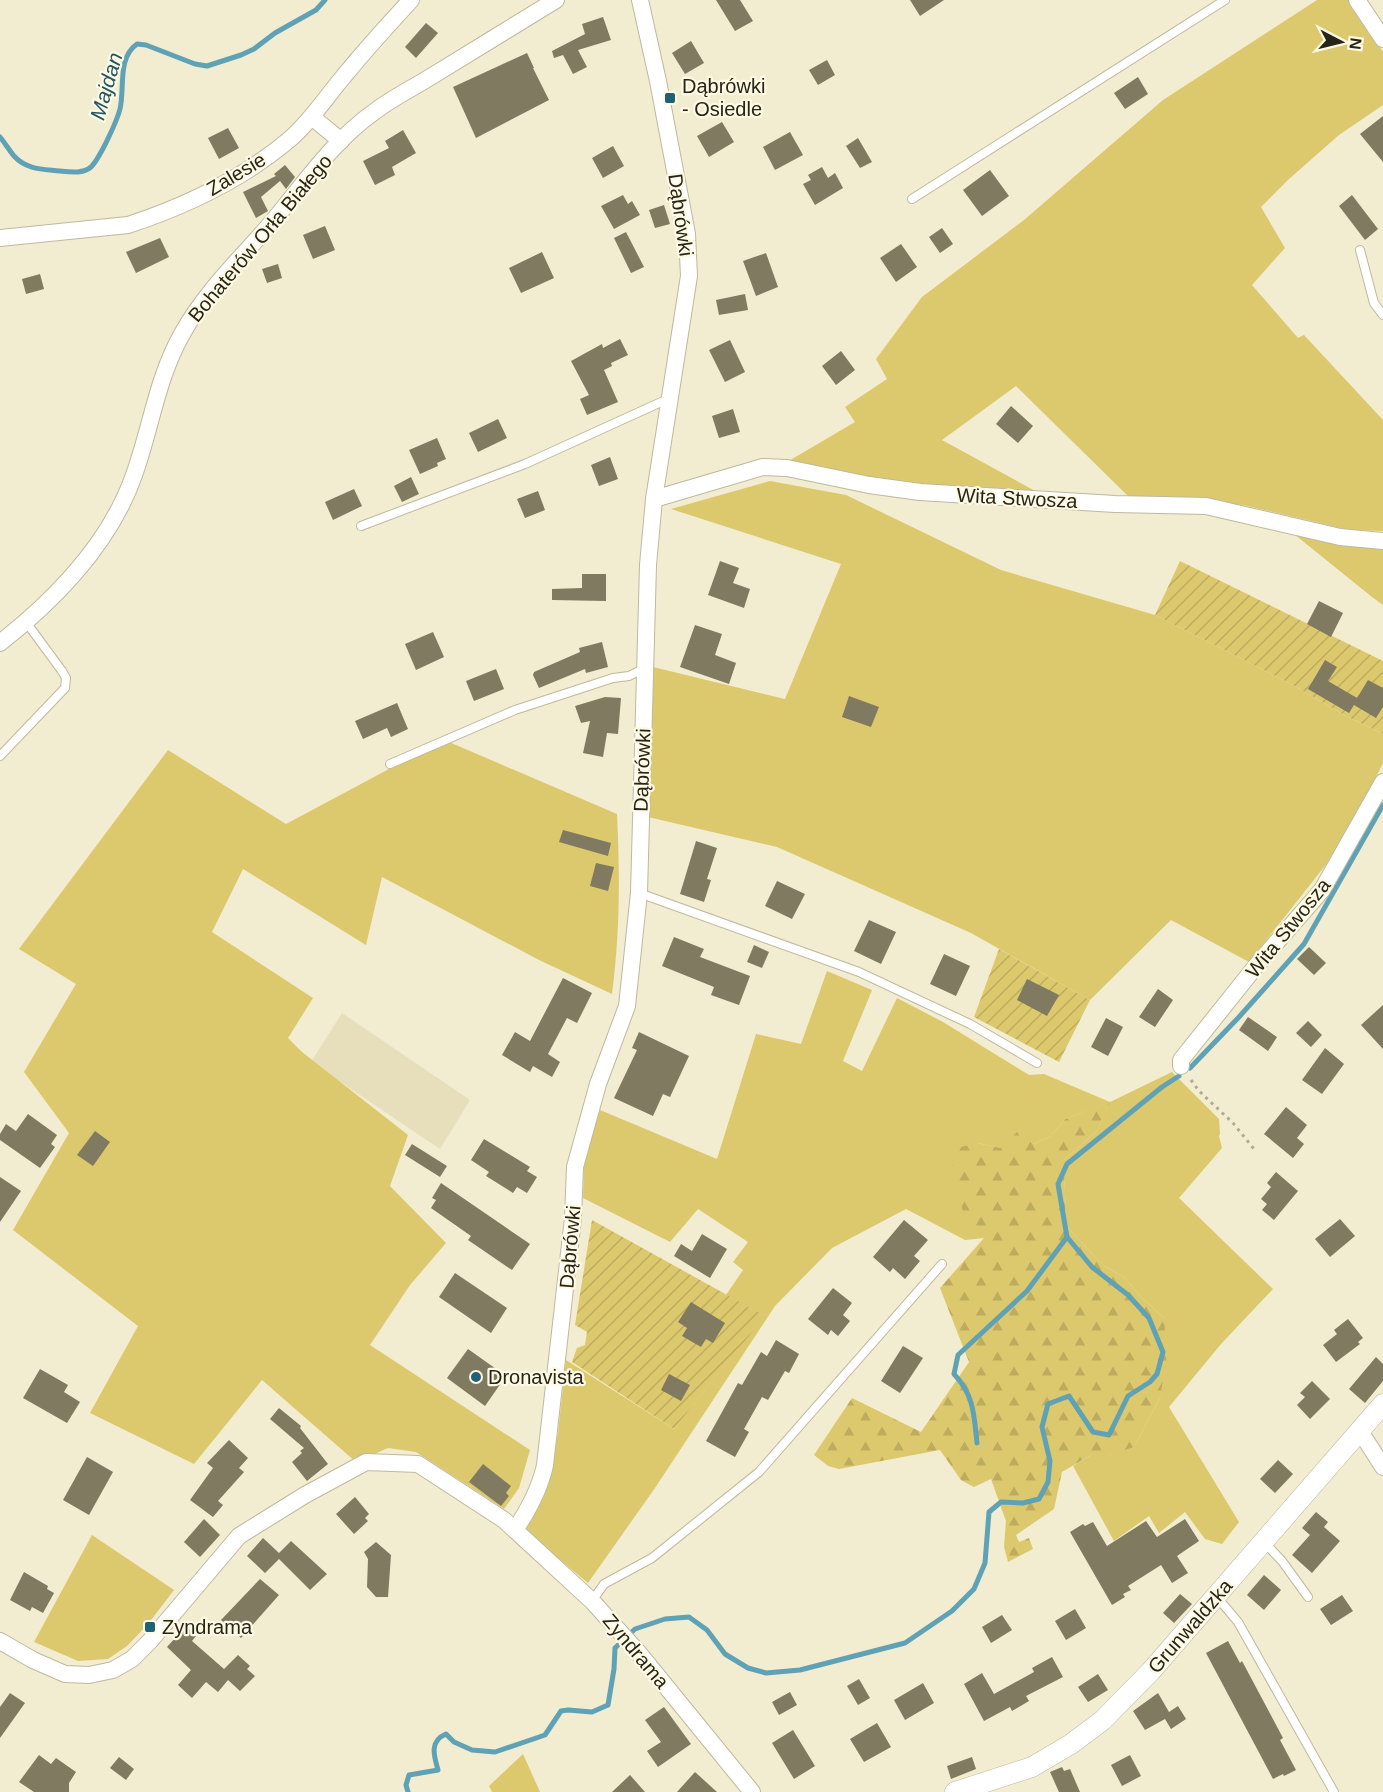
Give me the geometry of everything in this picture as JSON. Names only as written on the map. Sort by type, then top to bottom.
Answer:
[{"type":"street","name":"Zalesie","points":[[0,238],[128,225],[148,219],[214,189],[268,156],[291,138],[312,117],[343,76],[411,0]]},
{"type":"street","name":"Bohaterów Orła Białego","points":[[0,643],[26,622],[90,555],[121,507],[134,477],[158,390],[170,356],[195,313],[341,141],[374,112],[556,0]]},
{"type":"street","name":"Dąbrówki","points":[[515,1530],[530,1507],[545,1465],[573,1218],[575,1167],[598,1084],[627,1006],[629,969],[639,893],[648,565],[654,499],[688,276],[687,234],[640,0]]},
{"type":"street","points":[[1357,0],[1383,39]]},
{"type":"street","points":[[312,117],[341,141]]},
{"type":"street","name":"Wita Stwosza","points":[[654,499],[763,467],[787,468],[869,485],[920,492],[1115,504],[1206,506],[1340,537],[1383,541]]},
{"type":"street","name":"Wita Stwosza","points":[[1181,1066],[1181,1060],[1322,890],[1383,782]]},
{"type":"street","name":"Grunwaldzka","points":[[955,1792],[1032,1767],[1071,1744],[1103,1720],[1125,1699],[1383,1404]]},
{"type":"street","points":[[1359,1431],[1383,1467]]},
{"type":"street","name":"Zyndrama","points":[[0,1641],[33,1660],[65,1674],[89,1675],[113,1670],[132,1659],[150,1641],[239,1536],[305,1495],[366,1462],[418,1464],[504,1520],[592,1601],[633,1647],[752,1792]]},
{"type":"lane","points":[[912,199],[1225,0]]},
{"type":"lane","points":[[1360,250],[1374,303],[1383,315]]},
{"type":"lane","points":[[362,526],[525,464],[670,398]]},
{"type":"lane","points":[[0,756],[65,688],[66,678],[62,671],[26,622]]},
{"type":"lane","points":[[390,764],[515,710],[614,678],[629,676],[645,668]]},
{"type":"lane","points":[[639,893],[860,972],[970,1024],[1037,1063]]},
{"type":"lane","points":[[592,1601],[604,1584],[652,1558],[759,1472],[942,1264]]},
{"type":"lane","points":[[1263,1540],[1308,1597]]},
{"type":"lane","points":[[1216,1596],[1238,1622],[1334,1792]]},
{"type":"path","points":[[1181,1066],[1199,1091],[1233,1123],[1254,1149]]},
{"type":"shaded area","points":[[342,1013],[470,1100],[440,1149],[311,1062]]},
{"type":"green space","points":[[1317,0],[1349,0],[1383,52],[1383,105],[1339,135],[1261,207],[1285,248],[1252,285],[1298,338],[1304,335],[1383,420],[1383,531],[1349,530],[1243,505],[1130,498],[1016,386],[942,440],[1037,492],[946,489],[856,477],[787,462],[855,422],[845,407],[887,379],[876,359],[922,297],[1024,220],[1163,100]]},
{"type":"green space","points":[[770,481],[846,495],[1001,570],[1155,615],[1383,734],[1383,763],[1343,843],[1249,962],[1171,920],[1090,1000],[971,933],[777,847],[648,817],[653,667],[785,699],[841,564],[671,509]]},
{"type":"green space","points":[[1289,530],[1383,547],[1383,605],[1372,597]]},
{"type":"green space","points":[[1180,561],[1383,661],[1383,734],[1155,615]]},
{"type":"green space","points":[[449,742],[617,814],[619,904],[612,994],[539,960],[382,877],[366,945],[243,869],[212,932],[313,998],[288,1038],[302,1052],[408,1135],[390,1186],[446,1243],[410,1285],[370,1345],[530,1450],[519,1488],[504,1509],[416,1452],[388,1448],[356,1462],[262,1380],[194,1464],[90,1413],[138,1326],[13,1230],[69,1133],[24,1072],[76,984],[19,949],[168,750],[286,824],[389,769]]},
{"type":"green space","points":[[999,949],[1090,1000],[1059,1062],[974,1017]]},
{"type":"green space","points":[[827,971],[872,990],[843,1061],[862,1071],[897,998],[943,1022],[1029,1075],[1044,1074],[1110,1102],[1172,1072],[1219,1119],[1222,1148],[1179,1198],[1273,1289],[1221,1344],[1169,1407],[1239,1522],[1222,1544],[1205,1539],[1185,1512],[1159,1533],[1149,1516],[1114,1541],[1073,1466],[1091,1455],[1108,1455],[1135,1445],[1160,1398],[1164,1318],[1124,1277],[1104,1266],[1066,1226],[1064,1160],[1097,1131],[1109,1103],[1065,1119],[1050,1137],[1033,1144],[1001,1148],[977,1143],[985,1238],[965,1240],[906,1209],[832,1248],[775,1306],[655,1488],[588,1583],[525,1531],[549,1483],[558,1433],[566,1360],[674,1429],[764,1316],[726,1295],[743,1270],[733,1262],[748,1242],[698,1209],[670,1242],[583,1198],[584,1164],[600,1110],[717,1159],[756,1034],[801,1044]]},
{"type":"green space","points":[[1110,1102],[1097,1131],[1064,1160],[1066,1226],[1104,1266],[1124,1277],[1164,1318],[1167,1356],[1160,1398],[1134,1447],[1108,1455],[1091,1455],[1062,1472],[1054,1509],[1016,1535],[1019,1542],[1029,1538],[1033,1549],[1008,1562],[1004,1547],[1006,1521],[991,1479],[974,1487],[961,1480],[940,1450],[839,1469],[828,1466],[814,1455],[852,1398],[921,1432],[969,1362],[940,1288],[984,1238],[965,1218],[951,1171],[957,1148],[977,1143],[1001,1148],[1018,1131],[1033,1144],[1050,1137],[1065,1119]]},
{"type":"green space","points":[[592,1220],[765,1316],[674,1429],[572,1362],[577,1348],[585,1345],[587,1332],[575,1325]]},
{"type":"green space","points":[[92,1535],[174,1590],[148,1624],[127,1646],[108,1659],[78,1661],[34,1642]]},
{"type":"green space","points":[[523,1754],[540,1792],[492,1792],[489,1786]]},
{"type":"building","points":[[716,0],[740,0],[753,21],[735,31]]},
{"type":"building","points":[[910,0],[944,0],[920,16]]},
{"type":"building","points":[[603,17],[611,40],[578,50],[587,67],[573,74],[563,55],[554,58],[552,51],[585,34],[582,24]]},
{"type":"building","points":[[426,23],[438,33],[416,58],[405,47]]},
{"type":"building","points":[[691,41],[704,63],[685,74],[672,53]]},
{"type":"building","points":[[527,53],[549,100],[476,138],[453,87]]},
{"type":"building","points":[[827,60],[835,75],[818,85],[809,70]]},
{"type":"building","points":[[1138,77],[1148,94],[1125,109],[1114,93]]},
{"type":"building","points":[[1383,116],[1383,162],[1360,134]]},
{"type":"building","points":[[722,122],[734,142],[709,157],[697,136]]},
{"type":"building","points":[[228,128],[239,148],[219,159],[208,138]]},
{"type":"building","points":[[403,130],[416,153],[392,167],[395,175],[375,185],[363,161],[389,148],[385,141]]},
{"type":"building","points":[[790,132],[803,155],[775,170],[763,147]]},
{"type":"building","points":[[858,138],[872,162],[860,168],[846,146]]},
{"type":"building","points":[[613,146],[624,166],[603,178],[592,158]]},
{"type":"building","points":[[285,165],[295,177],[286,189],[280,181],[261,197],[268,211],[256,218],[243,192],[276,176],[274,174]]},
{"type":"building","points":[[822,167],[828,178],[835,173],[843,188],[815,205],[803,184],[811,180],[808,175]]},
{"type":"building","points":[[990,170],[1009,196],[982,216],[963,190]]},
{"type":"building","points":[[623,195],[628,204],[632,201],[640,215],[614,229],[601,206]]},
{"type":"building","points":[[1352,195],[1378,229],[1365,240],[1339,206]]},
{"type":"building","points":[[664,205],[670,224],[655,228],[649,210]]},
{"type":"building","points":[[325,226],[335,250],[313,259],[303,235]]},
{"type":"building","points":[[942,228],[953,244],[940,253],[929,237]]},
{"type":"building","points":[[626,232],[644,267],[631,273],[614,238]]},
{"type":"building","points":[[160,238],[169,257],[136,273],[126,252]]},
{"type":"building","points":[[901,244],[917,267],[896,282],[880,258]]},
{"type":"building","points":[[542,252],[554,278],[521,293],[509,268]]},
{"type":"building","points":[[766,253],[778,287],[756,296],[743,261]]},
{"type":"building","points":[[278,264],[282,278],[267,283],[262,269]]},
{"type":"building","points":[[40,274],[44,289],[26,294],[22,279]]},
{"type":"building","points":[[745,294],[748,310],[719,315],[716,300]]},
{"type":"building","points":[[620,339],[628,355],[611,363],[612,366],[604,370],[618,402],[587,415],[580,399],[589,395],[571,361],[602,344],[603,348]]},
{"type":"building","points":[[730,340],[745,372],[725,382],[709,350]]},
{"type":"building","points":[[841,351],[855,370],[836,385],[822,366]]},
{"type":"building","points":[[1011,406],[1033,426],[1018,443],[996,424]]},
{"type":"building","points":[[733,409],[740,432],[719,438],[712,416]]},
{"type":"building","points":[[498,419],[507,438],[478,452],[469,433]]},
{"type":"building","points":[[437,438],[446,459],[437,463],[438,466],[420,474],[409,450]]},
{"type":"building","points":[[610,457],[618,479],[599,486],[591,465]]},
{"type":"building","points":[[411,477],[419,494],[402,502],[394,486]]},
{"type":"building","points":[[354,489],[362,506],[333,520],[325,502]]},
{"type":"building","points":[[538,491],[545,510],[525,518],[517,499]]},
{"type":"building","points":[[720,561],[739,568],[733,583],[750,589],[744,608],[708,595]]},
{"type":"building","points":[[582,574],[606,574],[606,601],[552,600],[552,589],[582,588]]},
{"type":"building","points":[[1319,601],[1343,613],[1331,637],[1307,624]]},
{"type":"building","points":[[695,625],[722,634],[715,655],[736,663],[729,684],[680,667]]},
{"type":"building","points":[[433,632],[444,657],[416,670],[405,644]]},
{"type":"building","points":[[602,642],[608,667],[586,673],[585,669],[539,688],[533,675],[534,672],[580,652],[579,648]]},
{"type":"building","points":[[1325,660],[1337,667],[1328,681],[1357,698],[1368,680],[1383,688],[1383,707],[1376,718],[1354,705],[1349,713],[1308,689]]},
{"type":"building","points":[[496,669],[504,689],[474,701],[466,681]]},
{"type":"building","points":[[849,696],[879,707],[871,727],[842,717]]},
{"type":"building","points":[[605,697],[621,698],[618,734],[607,733],[603,757],[583,753],[590,721],[581,723],[575,706]]},
{"type":"building","points":[[397,703],[408,729],[391,737],[387,728],[363,739],[355,721]]},
{"type":"building","points":[[563,830],[611,843],[608,856],[559,842]]},
{"type":"building","points":[[696,841],[717,848],[707,879],[711,880],[704,902],[680,894]]},
{"type":"building","points":[[596,863],[614,867],[608,891],[590,886]]},
{"type":"building","points":[[777,881],[805,894],[792,919],[765,906]]},
{"type":"building","points":[[869,920],[896,932],[881,964],[854,951]]},
{"type":"building","points":[[674,937],[704,949],[700,957],[750,976],[739,1005],[711,995],[714,987],[662,966]]},
{"type":"building","points":[[754,945],[769,952],[762,968],[747,962]]},
{"type":"building","points":[[1309,947],[1326,963],[1314,975],[1297,959]]},
{"type":"building","points":[[944,954],[970,966],[956,996],[930,984]]},
{"type":"building","points":[[563,978],[592,993],[577,1023],[567,1018],[548,1054],[560,1062],[552,1077],[533,1066],[530,1072],[502,1055],[515,1032],[530,1041]]},
{"type":"building","points":[[1027,979],[1059,995],[1047,1016],[1017,1000]]},
{"type":"building","points":[[1158,989],[1173,1000],[1155,1027],[1139,1017]]},
{"type":"building","points":[[1383,1005],[1383,1049],[1361,1025]]},
{"type":"building","points":[[1248,1017],[1277,1037],[1268,1051],[1239,1030]]},
{"type":"building","points":[[1106,1018],[1123,1027],[1108,1056],[1091,1047]]},
{"type":"building","points":[[1308,1021],[1322,1035],[1311,1047],[1296,1033]]},
{"type":"building","points":[[639,1032],[689,1056],[670,1097],[663,1094],[653,1116],[614,1098],[637,1050],[632,1048]]},
{"type":"building","points":[[1325,1048],[1344,1064],[1322,1094],[1302,1080]]},
{"type":"building","points":[[1286,1107],[1307,1125],[1297,1138],[1304,1144],[1293,1158],[1264,1134]]},
{"type":"building","points":[[28,1114],[57,1135],[51,1144],[55,1147],[40,1168],[0,1140],[0,1134],[6,1124],[16,1131]]},
{"type":"building","points":[[95,1131],[110,1142],[93,1166],[77,1155]]},
{"type":"building","points":[[484,1139],[530,1167],[527,1171],[537,1177],[527,1193],[517,1187],[513,1193],[486,1176],[489,1172],[471,1160]]},
{"type":"building","points":[[412,1144],[447,1166],[440,1177],[405,1155]]},
{"type":"building","points":[[1276,1172],[1298,1191],[1274,1220],[1262,1210],[1267,1204],[1261,1199],[1271,1187],[1267,1183]]},
{"type":"building","points":[[0,1177],[21,1191],[0,1222]]},
{"type":"building","points":[[441,1183],[530,1244],[512,1270],[468,1240],[471,1236],[431,1208],[436,1200],[432,1198]]},
{"type":"building","points":[[1340,1219],[1355,1236],[1330,1257],[1315,1239]]},
{"type":"building","points":[[904,1220],[928,1240],[914,1256],[920,1261],[905,1279],[893,1268],[890,1272],[873,1257]]},
{"type":"building","points":[[702,1234],[727,1249],[710,1278],[674,1256],[681,1244],[692,1251]]},
{"type":"building","points":[[455,1273],[507,1308],[491,1333],[439,1297]]},
{"type":"building","points":[[833,1288],[852,1303],[843,1315],[850,1321],[838,1336],[831,1330],[828,1335],[808,1319]]},
{"type":"building","points":[[691,1302],[725,1323],[713,1343],[706,1339],[701,1347],[682,1336],[687,1328],[678,1322]]},
{"type":"building","points":[[1348,1319],[1363,1338],[1358,1342],[1360,1344],[1336,1362],[1323,1345],[1337,1334],[1334,1330]]},
{"type":"building","points":[[776,1340],[799,1354],[789,1373],[785,1371],[768,1400],[762,1397],[744,1429],[749,1432],[735,1457],[706,1441],[738,1383],[742,1385],[761,1352],[767,1356]]},
{"type":"building","points":[[903,1346],[923,1358],[900,1393],[881,1381]]},
{"type":"building","name":"Dronavista","points":[[468,1349],[506,1376],[485,1406],[447,1378]]},
{"type":"building","points":[[1376,1357],[1383,1364],[1383,1381],[1365,1403],[1349,1389]]},
{"type":"building","points":[[40,1369],[68,1385],[64,1392],[80,1402],[67,1423],[23,1398]]},
{"type":"building","points":[[669,1374],[690,1385],[681,1401],[661,1390]]},
{"type":"building","points":[[1312,1381],[1330,1399],[1310,1419],[1297,1405],[1305,1397],[1300,1393]]},
{"type":"building","points":[[279,1408],[301,1426],[300,1428],[328,1464],[307,1481],[292,1462],[304,1448],[270,1419]]},
{"type":"building","points":[[229,1440],[248,1458],[239,1468],[244,1472],[218,1501],[223,1505],[213,1517],[190,1500],[213,1468],[207,1463]]},
{"type":"building","points":[[87,1457],[113,1472],[89,1515],[63,1500]]},
{"type":"building","points":[[1278,1460],[1293,1474],[1275,1493],[1260,1479]]},
{"type":"building","points":[[483,1464],[511,1486],[506,1493],[509,1496],[501,1506],[469,1482]]},
{"type":"building","points":[[355,1497],[369,1514],[365,1518],[368,1521],[354,1534],[336,1514]]},
{"type":"building","points":[[1316,1512],[1328,1522],[1324,1527],[1340,1541],[1312,1573],[1292,1555],[1310,1535],[1302,1528]]},
{"type":"building","points":[[204,1519],[220,1535],[200,1557],[184,1542]]},
{"type":"building","points":[[1185,1519],[1199,1541],[1177,1556],[1188,1573],[1172,1583],[1161,1565],[1128,1586],[1131,1590],[1123,1594],[1125,1597],[1112,1605],[1070,1532],[1083,1524],[1085,1526],[1093,1522],[1107,1546],[1146,1521],[1157,1537]]},
{"type":"building","points":[[263,1538],[279,1553],[291,1541],[327,1574],[310,1590],[279,1559],[265,1573],[247,1556]]},
{"type":"building","points":[[376,1542],[391,1555],[388,1597],[376,1597],[367,1587],[368,1559],[364,1552]]},
{"type":"building","points":[[24,1572],[48,1586],[47,1589],[54,1593],[43,1613],[32,1607],[30,1611],[10,1600]]},
{"type":"building","points":[[1264,1575],[1281,1590],[1264,1610],[1247,1595]]},
{"type":"building","points":[[260,1579],[279,1595],[241,1638],[221,1620]]},
{"type":"building","points":[[1180,1594],[1192,1604],[1174,1623],[1163,1613]]},
{"type":"building","points":[[1342,1595],[1353,1611],[1331,1625],[1320,1609]]},
{"type":"building","points":[[1075,1609],[1086,1628],[1066,1640],[1055,1621]]},
{"type":"building","points":[[1002,1615],[1012,1630],[991,1643],[982,1627]]},
{"type":"building","points":[[186,1626],[196,1636],[192,1641],[224,1669],[238,1655],[250,1666],[247,1669],[255,1676],[240,1691],[228,1680],[218,1692],[206,1682],[192,1698],[178,1685],[191,1670],[167,1647]]},
{"type":"building","points":[[1228,1641],[1240,1663],[1242,1661],[1283,1738],[1280,1740],[1296,1770],[1284,1776],[1283,1774],[1273,1779],[1206,1653]]},
{"type":"building","points":[[1052,1657],[1063,1677],[1026,1696],[1029,1701],[1012,1711],[1010,1707],[984,1721],[964,1684],[982,1673],[994,1694],[1034,1672],[1032,1668]]},
{"type":"building","points":[[1098,1674],[1108,1690],[1088,1702],[1078,1687]]},
{"type":"building","points":[[859,1679],[870,1698],[858,1705],[847,1686]]},
{"type":"building","points":[[923,1683],[934,1703],[905,1720],[894,1700]]},
{"type":"building","points":[[790,1692],[797,1705],[779,1715],[772,1702]]},
{"type":"building","points":[[10,1693],[25,1703],[0,1738],[0,1707]]},
{"type":"building","points":[[1158,1693],[1169,1712],[1178,1706],[1186,1719],[1171,1729],[1165,1719],[1145,1730],[1133,1711]]},
{"type":"building","points":[[664,1707],[691,1744],[658,1767],[647,1751],[661,1742],[645,1720]]},
{"type":"building","points":[[877,1723],[891,1747],[864,1762],[850,1739]]},
{"type":"building","points":[[793,1730],[815,1766],[794,1779],[772,1743]]},
{"type":"building","points":[[39,1755],[51,1764],[56,1758],[76,1772],[69,1783],[69,1792],[34,1792],[19,1782]]},
{"type":"building","points":[[1130,1755],[1141,1776],[1122,1786],[1111,1765]]},
{"type":"building","points":[[119,1757],[134,1769],[126,1780],[110,1768]]},
{"type":"building","points":[[972,1757],[976,1769],[951,1779],[947,1766]]},
{"type":"building","points":[[1062,1767],[1064,1771],[1070,1769],[1080,1792],[1059,1792],[1050,1772]]},
{"type":"building","points":[[695,1772],[717,1792],[677,1792]]},
{"type":"building","points":[[630,1775],[645,1792],[612,1792]]},
{"type":"waterway","name":"Majdan","points":[[0,137],[14,156],[24,164],[41,169],[72,172],[88,169],[99,156],[115,122],[120,109],[124,65],[131,50],[137,44],[207,66],[254,49],[275,33],[316,10],[325,0]]},
{"type":"waterway","points":[[1190,1068],[1304,944],[1383,805]]},
{"type":"waterway","points":[[408,1792],[406,1785],[409,1775],[438,1770],[434,1749],[437,1741],[446,1734],[454,1742],[472,1750],[495,1752],[545,1735],[561,1711],[592,1712],[608,1705],[615,1648],[635,1629],[665,1619],[689,1617],[707,1630],[725,1654],[748,1668],[766,1673],[800,1670],[905,1643],[952,1611],[974,1589],[985,1563],[989,1512],[1001,1502],[1023,1503],[1039,1499],[1048,1482],[1050,1461],[1042,1427],[1048,1404],[1069,1396],[1093,1432],[1109,1435],[1128,1396],[1150,1382],[1157,1374],[1163,1352],[1149,1318],[1128,1295],[1092,1267],[1067,1237],[1058,1184],[1067,1164],[1162,1087],[1179,1076]]},
{"type":"waterway","points":[[977,1443],[974,1414],[969,1398],[954,1374],[958,1355],[1027,1291],[1067,1237]]},
{"type":"place","name":"Dąbrówki - Osiedle","points":[[670,98]]},
{"type":"place","name":"Dronavista","points":[[476,1377]]},
{"type":"place","name":"Zyndrama","points":[[150,1627]]}]
